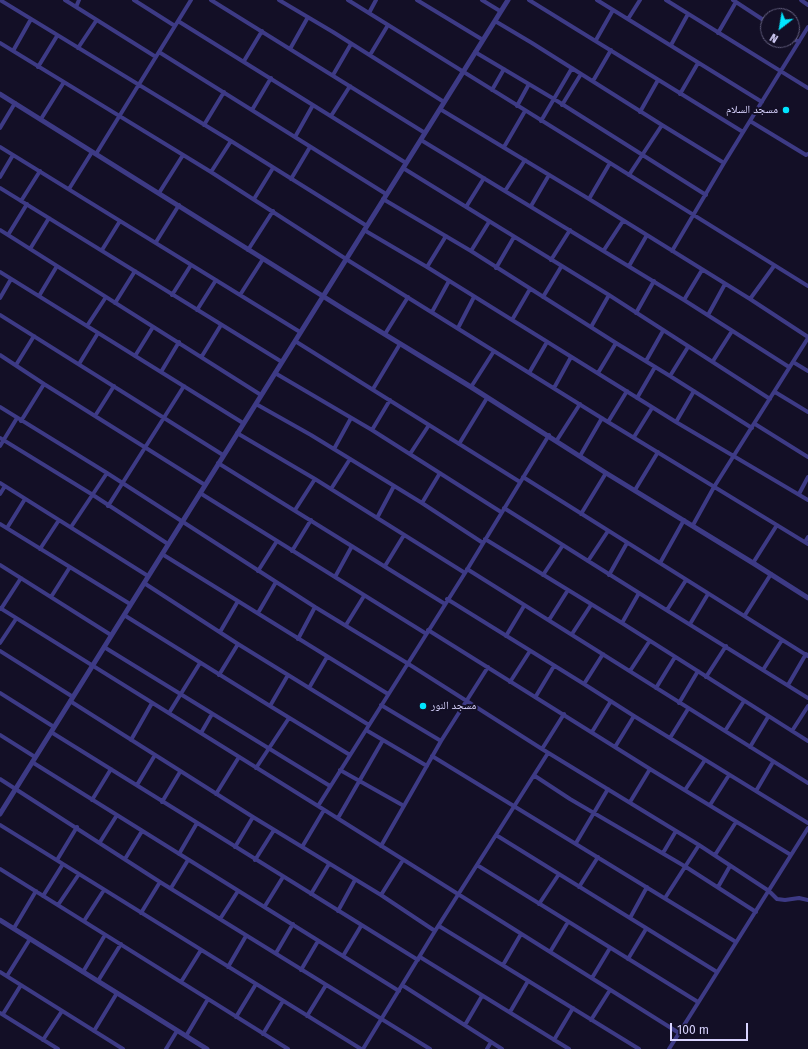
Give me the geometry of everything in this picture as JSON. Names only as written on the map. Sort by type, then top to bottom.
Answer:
[{"type":"street","points":[[0,0],[231,141],[474,297],[652,408],[808,500]]},
{"type":"street","points":[[65,0],[76,6],[96,21],[156,57]]},
{"type":"street","points":[[76,6],[79,0]]},
{"type":"street","points":[[134,0],[175,26]]},
{"type":"street","points":[[69,189],[119,116],[191,0]]},
{"type":"street","points":[[211,0],[425,133]]},
{"type":"street","points":[[280,0],[444,102]]},
{"type":"street","points":[[348,0],[808,286]]},
{"type":"street","points":[[369,13],[376,0]]},
{"type":"street","points":[[417,0],[482,40]]},
{"type":"street","points":[[482,0],[500,11]]},
{"type":"street","points":[[0,814],[508,0]]},
{"type":"street","points":[[529,0],[743,132]]},
{"type":"street","points":[[597,0],[762,102]]},
{"type":"street","points":[[628,19],[640,0]]},
{"type":"street","points":[[666,0],[808,88]]},
{"type":"street","points":[[801,0],[808,5]]},
{"type":"street","points":[[718,33],[734,1],[760,17]]},
{"type":"street","points":[[596,40],[613,10]]},
{"type":"street","points":[[671,45],[688,14]]},
{"type":"street","points":[[290,49],[308,17]]},
{"type":"street","points":[[13,51],[31,19]]},
{"type":"street","points":[[78,48],[96,21]]},
{"type":"street","points":[[178,21],[406,163]]},
{"type":"street","points":[[495,21],[724,163]]},
{"type":"street","points":[[370,55],[388,25]]},
{"type":"street","points":[[800,40],[808,27]]},
{"type":"street","points":[[244,61],[262,31]]},
{"type":"street","points":[[38,67],[57,36]]},
{"type":"street","points":[[803,36],[808,39]]},
{"type":"street","points":[[0,43],[211,172],[346,259],[806,544],[808,537]]},
{"type":"street","points":[[333,76],[351,44]]},
{"type":"street","points":[[672,251],[724,163],[795,48]]},
{"type":"street","points":[[593,82],[611,50]]},
{"type":"street","points":[[159,52],[295,137],[496,268],[752,428]]},
{"type":"street","points":[[475,52],[554,99],[706,195]]},
{"type":"street","points":[[680,94],[698,63]]},
{"type":"street","points":[[541,121],[572,68]]},
{"type":"street","points":[[492,90],[504,69]]},
{"type":"street","points":[[562,104],[581,74]]},
{"type":"street","points":[[252,110],[271,78]]},
{"type":"street","points":[[640,112],[658,80]]},
{"type":"street","points":[[41,119],[64,82]]},
{"type":"street","points":[[517,106],[529,84]]},
{"type":"street","points":[[331,116],[350,86]]},
{"type":"street","points":[[204,125],[224,92]]},
{"type":"street","points":[[0,94],[179,205],[248,250],[557,440],[580,456],[808,598]]},
{"type":"street","points":[[0,128],[15,103]]},
{"type":"street","points":[[295,137],[313,105]]},
{"type":"street","points":[[440,109],[504,146],[750,299],[808,337],[775,392],[714,487],[693,525]]},
{"type":"street","points":[[504,146],[525,111]]},
{"type":"street","points":[[750,122],[808,154]]},
{"type":"street","points":[[629,175],[662,125]]},
{"type":"street","points":[[420,140],[604,250],[789,367]]},
{"type":"street","points":[[211,172],[231,141]]},
{"type":"street","points":[[0,147],[300,332]]},
{"type":"street","points":[[290,179],[310,147]]},
{"type":"street","points":[[0,177],[13,155]]},
{"type":"street","points":[[159,193],[183,155]]},
{"type":"street","points":[[506,191],[525,160]]},
{"type":"street","points":[[589,199],[610,163]]},
{"type":"street","points":[[254,199],[274,168]]},
{"type":"street","points":[[403,168],[466,206],[688,347],[713,361],[770,399]]},
{"type":"street","points":[[21,201],[40,171]]},
{"type":"street","points":[[531,206],[549,175]]},
{"type":"street","points":[[466,206],[484,178]]},
{"type":"street","points":[[0,188],[282,362]]},
{"type":"street","points":[[8,235],[27,204]]},
{"type":"street","points":[[156,242],[179,205]]},
{"type":"street","points":[[248,250],[273,211]]},
{"type":"street","points":[[30,249],[49,218]]},
{"type":"street","points":[[102,250],[120,221]]},
{"type":"street","points":[[604,250],[623,221]]},
{"type":"street","points":[[471,252],[489,222]]},
{"type":"street","points":[[0,230],[202,356],[261,395]]},
{"type":"street","points":[[551,260],[570,230]]},
{"type":"street","points":[[629,266],[646,235]]},
{"type":"street","points":[[427,267],[446,236]]},
{"type":"street","points":[[496,268],[514,237]]},
{"type":"street","points":[[240,295],[263,259]]},
{"type":"street","points":[[172,295],[191,265]]},
{"type":"street","points":[[39,296],[57,266]]},
{"type":"street","points":[[543,297],[561,266]]},
{"type":"street","points":[[750,299],[774,266]]},
{"type":"street","points":[[684,300],[702,270]]},
{"type":"street","points":[[115,303],[135,271]]},
{"type":"street","points":[[0,272],[243,424]]},
{"type":"street","points":[[0,298],[11,279]]},
{"type":"street","points":[[198,310],[216,280]]},
{"type":"street","points":[[432,312],[450,281]]},
{"type":"street","points":[[636,313],[654,281]]},
{"type":"street","points":[[708,315],[726,284]]},
{"type":"street","points":[[512,320],[530,289]]},
{"type":"street","points":[[591,327],[609,296]]},
{"type":"street","points":[[87,326],[106,297]]},
{"type":"street","points":[[385,334],[408,297]]},
{"type":"street","points":[[458,328],[474,297]]},
{"type":"street","points":[[0,315],[224,455]]},
{"type":"street","points":[[202,356],[221,325]]},
{"type":"street","points":[[135,356],[153,326]]},
{"type":"street","points":[[646,361],[663,331]]},
{"type":"street","points":[[713,361],[732,331]]},
{"type":"street","points":[[79,364],[98,333]]},
{"type":"street","points":[[16,365],[34,336]]},
{"type":"street","points":[[295,341],[520,482]]},
{"type":"street","points":[[161,372],[179,342]]},
{"type":"street","points":[[529,373],[547,342]]},
{"type":"street","points":[[598,373],[616,343]]},
{"type":"street","points":[[373,389],[400,344]]},
{"type":"street","points":[[670,376],[688,347]]},
{"type":"street","points":[[471,387],[494,351]]},
{"type":"street","points":[[0,355],[205,485]]},
{"type":"street","points":[[554,388],[572,357]]},
{"type":"street","points":[[792,362],[808,371]]},
{"type":"street","points":[[637,398],[655,367]]},
{"type":"street","points":[[275,373],[372,430],[501,512]]},
{"type":"street","points":[[0,446],[2,440],[44,384]]},
{"type":"street","points":[[95,416],[114,386]]},
{"type":"street","points":[[108,506],[184,386]]},
{"type":"street","points":[[608,422],[627,391]]},
{"type":"street","points":[[676,422],[694,391]]},
{"type":"street","points":[[775,392],[808,412]]},
{"type":"street","points":[[459,444],[487,398]]},
{"type":"street","points":[[372,430],[390,400]]},
{"type":"street","points":[[256,404],[334,448],[484,541],[568,590],[808,741]]},
{"type":"street","points":[[557,440],[580,404]]},
{"type":"street","points":[[0,407],[107,473],[258,571],[407,663],[542,750],[630,802],[715,855],[775,897],[785,900],[799,898],[808,900]]},
{"type":"street","points":[[634,438],[652,408]]},
{"type":"street","points":[[334,448],[351,418]]},
{"type":"street","points":[[580,456],[602,418]]},
{"type":"street","points":[[754,424],[808,457]]},
{"type":"street","points":[[410,454],[429,425]]},
{"type":"street","points":[[237,433],[315,479],[404,535],[572,634],[688,709],[808,783]]},
{"type":"street","points":[[318,806],[549,436]]},
{"type":"street","points":[[2,440],[93,495],[168,544]]},
{"type":"street","points":[[635,490],[658,452]]},
{"type":"street","points":[[331,489],[350,459]]},
{"type":"street","points":[[218,463],[385,566],[530,650],[808,823]]},
{"type":"street","points":[[581,514],[606,472]]},
{"type":"street","points":[[71,527],[107,473]]},
{"type":"street","points":[[422,503],[440,473]]},
{"type":"street","points":[[523,477],[627,544],[807,655],[788,684]]},
{"type":"street","points":[[799,494],[808,478]]},
{"type":"street","points":[[295,510],[315,479]]},
{"type":"street","points":[[0,483],[148,576]]},
{"type":"street","points":[[0,494],[5,486]]},
{"type":"street","points":[[377,518],[394,486]]},
{"type":"street","points":[[200,493],[364,596],[536,696],[650,769],[791,855]]},
{"type":"street","points":[[7,528],[25,499]]},
{"type":"street","points":[[504,508],[609,575],[788,684],[808,698]]},
{"type":"street","points":[[40,549],[59,520]]},
{"type":"street","points":[[292,551],[311,520]]},
{"type":"street","points":[[660,563],[684,520]]},
{"type":"street","points":[[0,524],[130,604]]},
{"type":"street","points":[[753,563],[777,525]]},
{"type":"street","points":[[588,561],[608,531]]},
{"type":"street","points":[[385,566],[404,535]]},
{"type":"street","points":[[258,571],[277,541]]},
{"type":"street","points":[[609,575],[627,544]]},
{"type":"street","points":[[543,575],[563,545]]},
{"type":"street","points":[[335,577],[352,546]]},
{"type":"street","points":[[162,554],[388,694]]},
{"type":"street","points":[[0,565],[111,635]]},
{"type":"street","points":[[51,597],[70,567]]},
{"type":"street","points":[[745,616],[771,574]]},
{"type":"street","points":[[21,578],[1,609],[338,818],[679,1033]]},
{"type":"street","points":[[667,610],[686,580]]},
{"type":"street","points":[[258,613],[276,582]]},
{"type":"street","points":[[144,583],[238,644],[369,725]]},
{"type":"street","points":[[549,620],[568,590]]},
{"type":"street","points":[[622,623],[639,593]]},
{"type":"street","points":[[690,624],[708,594]]},
{"type":"street","points":[[346,626],[364,596]]},
{"type":"street","points":[[220,632],[238,601]]},
{"type":"street","points":[[572,634],[591,605]]},
{"type":"street","points":[[506,636],[524,606]]},
{"type":"street","points":[[298,638],[315,607]]},
{"type":"street","points":[[124,615],[219,675],[350,754]]},
{"type":"street","points":[[0,643],[16,619]]},
{"type":"street","points":[[763,670],[782,640]]},
{"type":"street","points":[[630,671],[649,642]]},
{"type":"street","points":[[219,675],[238,644]]},
{"type":"street","points":[[706,677],[726,646]]},
{"type":"street","points":[[104,647],[330,786]]},
{"type":"street","points":[[510,682],[530,650]]},
{"type":"street","points":[[0,651],[180,772],[381,895],[435,931]]},
{"type":"street","points":[[584,684],[603,654]]},
{"type":"street","points":[[309,688],[327,657]]},
{"type":"street","points":[[656,688],[675,657]]},
{"type":"street","points":[[169,714],[200,663]]},
{"type":"street","points":[[536,696],[554,666]]},
{"type":"street","points":[[381,846],[441,741],[488,668]]},
{"type":"street","points":[[679,703],[698,672]]},
{"type":"street","points":[[270,706],[288,675]]},
{"type":"street","points":[[0,692],[52,729],[162,802],[362,926],[510,1012],[569,1049]]},
{"type":"street","points":[[725,731],[744,700]]},
{"type":"street","points":[[592,732],[610,701]]},
{"type":"street","points":[[131,740],[152,703]]},
{"type":"street","points":[[381,705],[441,741]]},
{"type":"street","points":[[792,731],[808,706]]},
{"type":"street","points":[[670,738],[688,709]]},
{"type":"street","points":[[201,733],[212,714]]},
{"type":"street","points":[[542,750],[564,714]]},
{"type":"street","points":[[615,747],[634,716]]},
{"type":"street","points":[[750,747],[768,716]]},
{"type":"street","points":[[256,768],[270,749],[289,718]]},
{"type":"street","points":[[366,730],[427,766]]},
{"type":"street","points":[[0,735],[35,757]]},
{"type":"street","points":[[338,818],[383,740]]},
{"type":"street","points":[[0,825],[362,1049],[458,894],[535,776],[548,753]]},
{"type":"street","points":[[137,785],[155,755]]},
{"type":"street","points":[[432,756],[736,942]]},
{"type":"street","points":[[216,794],[239,757]]},
{"type":"street","points":[[685,790],[705,760]]},
{"type":"street","points":[[32,762],[399,991]]},
{"type":"street","points":[[756,791],[773,762]]},
{"type":"street","points":[[92,800],[111,769]]},
{"type":"street","points":[[630,802],[650,769]]},
{"type":"street","points":[[340,770],[404,806]]},
{"type":"street","points":[[162,802],[180,772]]},
{"type":"street","points":[[710,805],[729,775]]},
{"type":"street","points":[[535,776],[686,867],[756,912]]},
{"type":"street","points":[[0,779],[77,827],[160,882],[430,1049]]},
{"type":"street","points":[[576,843],[608,789]]},
{"type":"street","points":[[302,847],[324,810]]},
{"type":"street","points":[[100,842],[117,815]]},
{"type":"street","points":[[236,847],[253,817]]},
{"type":"street","points":[[715,855],[736,822]]},
{"type":"street","points":[[179,854],[197,823]]},
{"type":"street","points":[[57,860],[77,827]]},
{"type":"street","points":[[669,1049],[808,828]]},
{"type":"street","points":[[255,860],[274,830]]},
{"type":"street","points":[[125,859],[142,831]]},
{"type":"street","points":[[663,853],[676,831]]},
{"type":"street","points":[[496,835],[717,972]]},
{"type":"street","points":[[665,898],[699,845]]},
{"type":"street","points":[[579,887],[598,857]]},
{"type":"street","points":[[171,888],[188,860]]},
{"type":"street","points":[[381,895],[403,860]]},
{"type":"street","points":[[43,896],[63,864]]},
{"type":"street","points":[[311,894],[329,864]]},
{"type":"street","points":[[477,865],[698,1002]]},
{"type":"street","points":[[718,887],[730,866]]},
{"type":"street","points":[[0,869],[286,1048]]},
{"type":"street","points":[[58,905],[79,874]]},
{"type":"street","points":[[539,904],[559,874]]},
{"type":"street","points":[[265,906],[283,877]]},
{"type":"street","points":[[338,911],[356,880]]},
{"type":"street","points":[[141,913],[160,882]]},
{"type":"street","points":[[630,918],[647,887]]},
{"type":"street","points":[[84,921],[104,890]]},
{"type":"street","points":[[220,919],[238,890]]},
{"type":"street","points":[[14,928],[36,891]]},
{"type":"street","points":[[0,920],[207,1049]]},
{"type":"street","points":[[550,952],[568,922]]},
{"type":"street","points":[[276,953],[293,924]]},
{"type":"street","points":[[343,956],[362,926]]},
{"type":"street","points":[[439,926],[639,1049]]},
{"type":"street","points":[[628,959],[646,928]]},
{"type":"street","points":[[503,965],[521,934]]},
{"type":"street","points":[[83,972],[105,935]]},
{"type":"street","points":[[228,967],[246,936]]},
{"type":"street","points":[[7,976],[30,939]]},
{"type":"street","points":[[301,970],[318,941]]},
{"type":"street","points":[[98,981],[121,944]]},
{"type":"street","points":[[592,978],[610,948]]},
{"type":"street","points":[[181,982],[201,950]]},
{"type":"street","points":[[0,972],[123,1049]]},
{"type":"street","points":[[510,1012],[528,981]]},
{"type":"street","points":[[236,1017],[256,984]]},
{"type":"street","points":[[21,985],[1,1014],[58,1049]]},
{"type":"street","points":[[307,1016],[326,985]]},
{"type":"street","points":[[402,985],[502,1049]]},
{"type":"street","points":[[592,1020],[610,990]]},
{"type":"street","points":[[94,1031],[117,993]]},
{"type":"street","points":[[465,1025],[482,996]]},
{"type":"street","points":[[186,1036],[208,999]]},
{"type":"street","points":[[263,1034],[283,1001]]},
{"type":"street","points":[[554,1040],[573,1008]]},
{"type":"street","points":[[43,1040],[62,1011]]},
{"type":"street","points":[[166,1049],[177,1031]]},
{"type":"street","points":[[487,1049],[491,1042]]},
{"type":"place","name":"مسجد السلام","points":[[786,110]]},
{"type":"place","name":"مسجد النور","points":[[423,706]]}]
